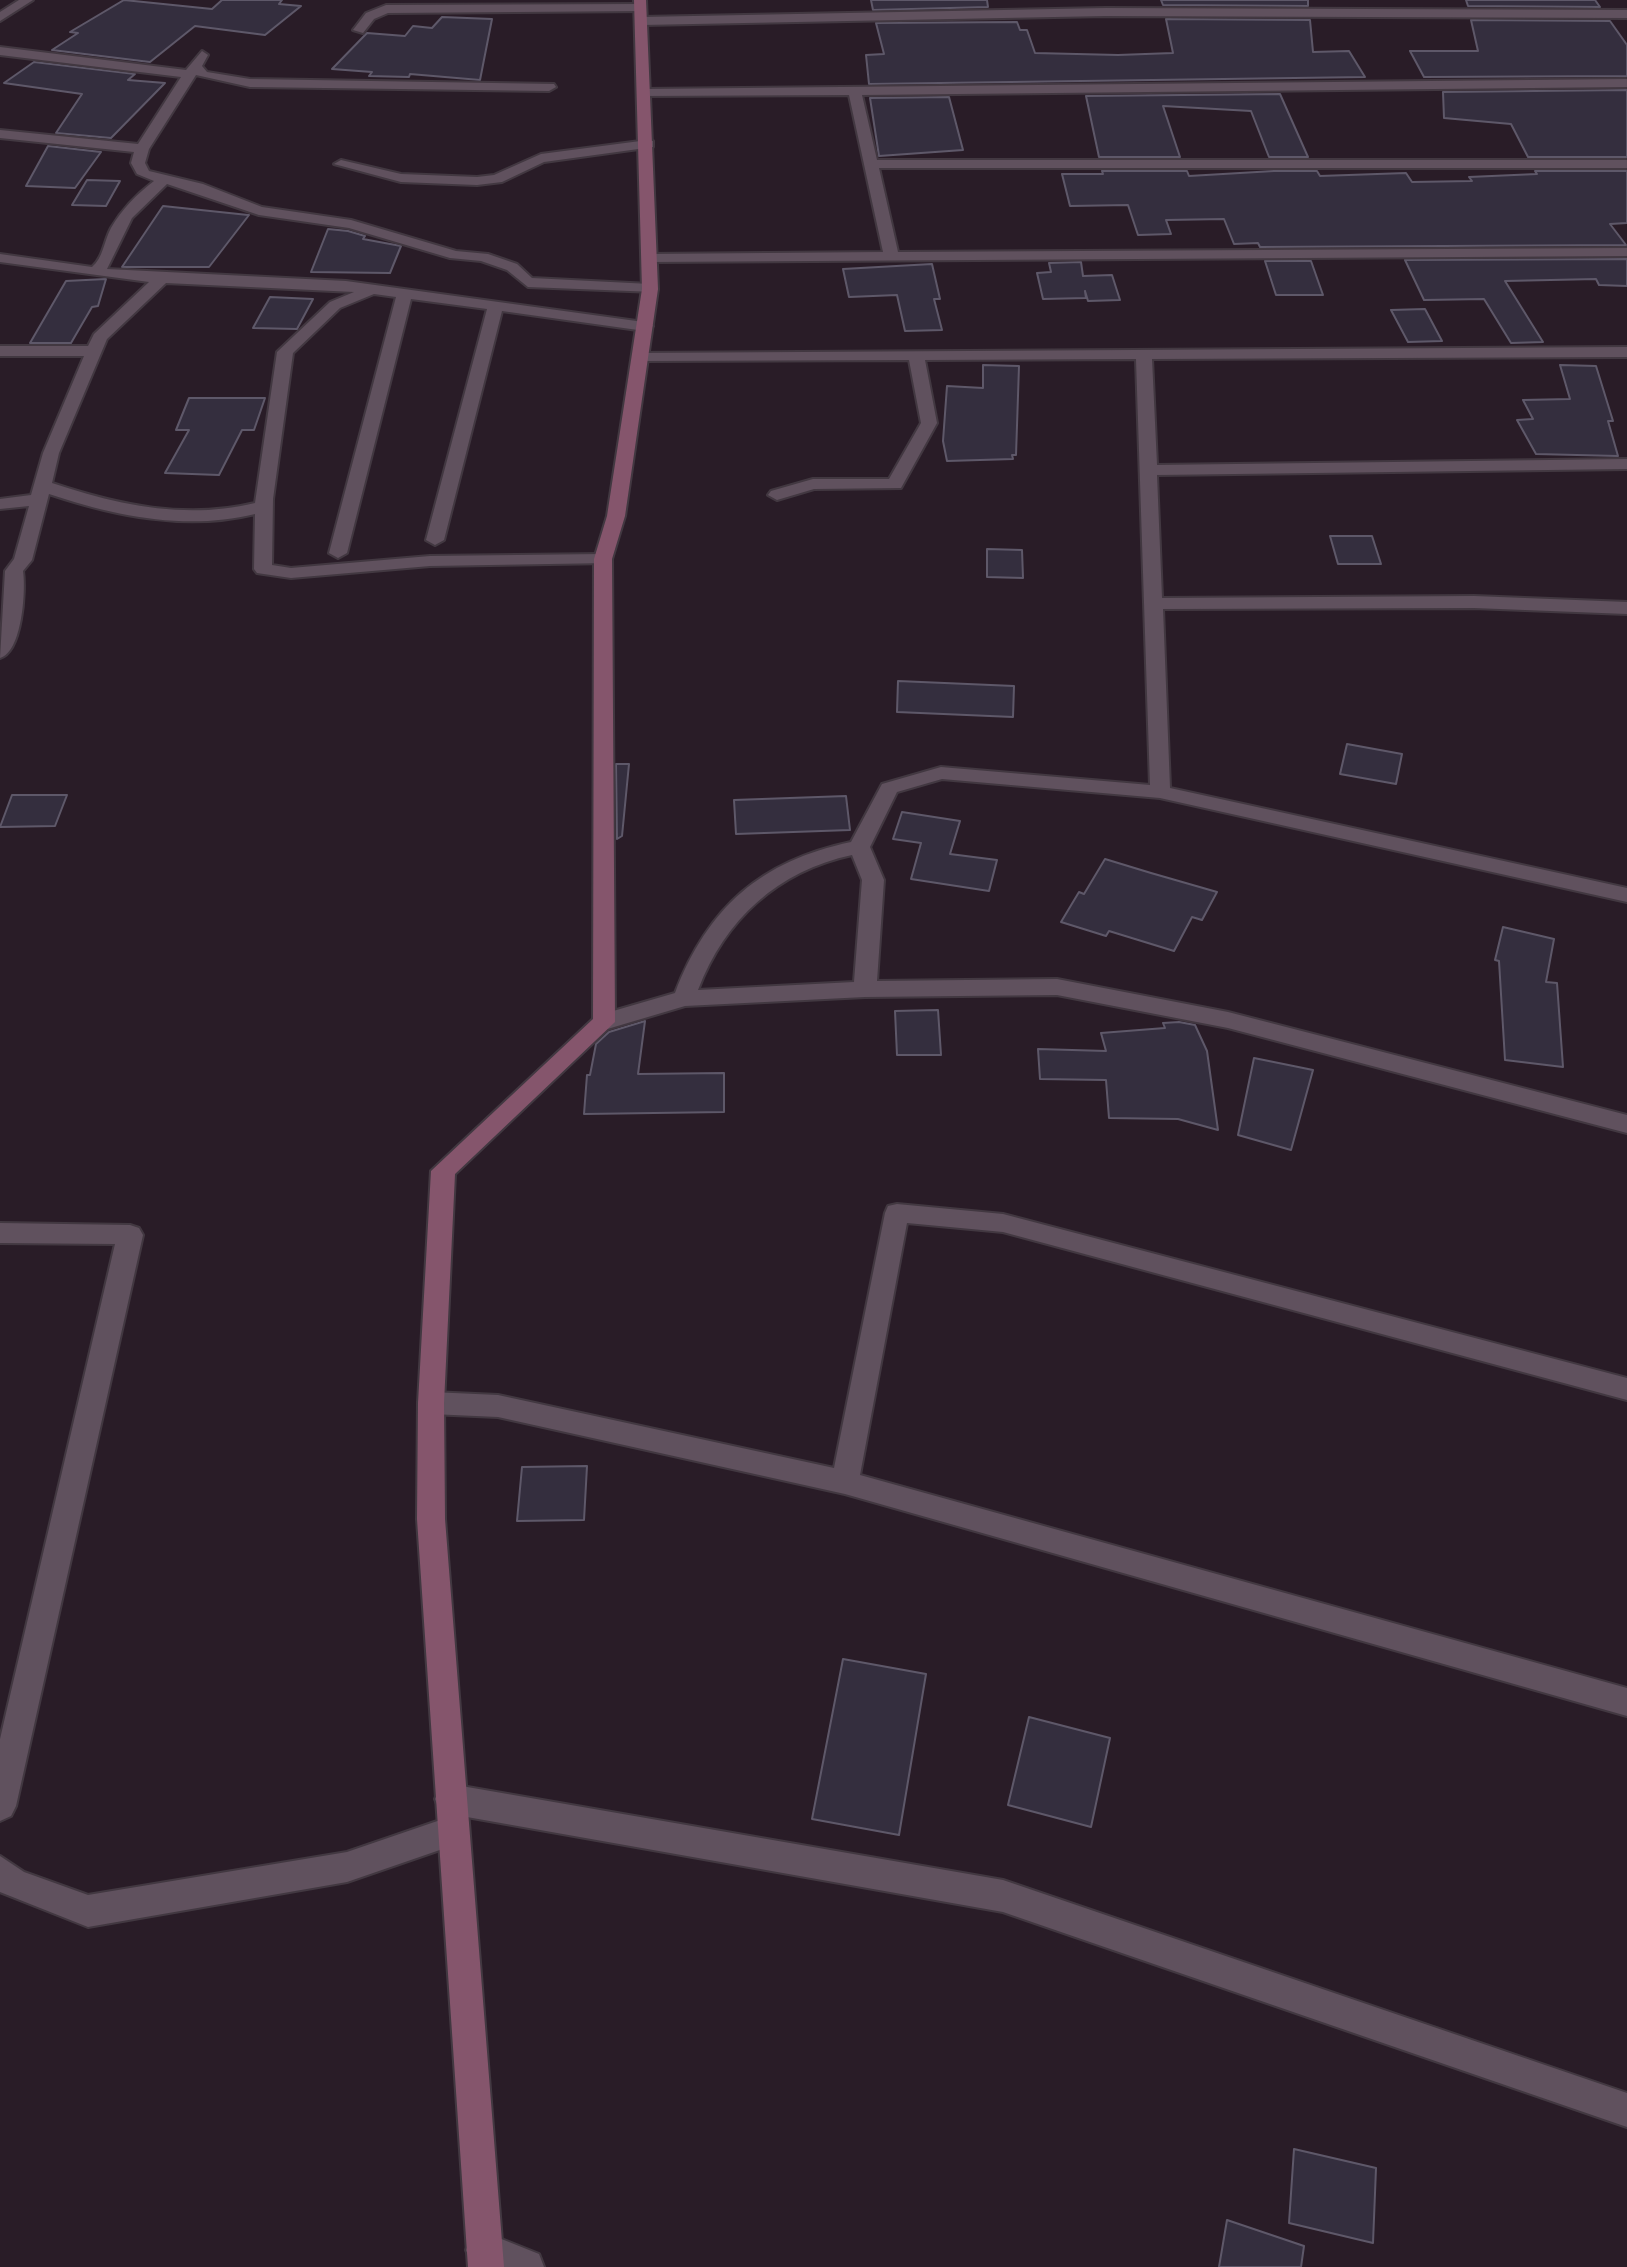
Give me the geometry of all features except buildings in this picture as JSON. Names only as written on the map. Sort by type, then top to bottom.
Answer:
[{"type":"street","points":[[0,17],[27,0]]},
{"type":"street","points":[[359,30],[370,16],[386,9],[641,10],[795,16],[1231,6],[1627,14]]},
{"type":"street","points":[[604,1022],[603,559],[616,516],[650,289],[648,144],[641,10]]},
{"type":"street","points":[[0,51],[195,65],[203,75],[250,83],[549,87]]},
{"type":"street","points":[[195,65],[142,149],[139,168],[163,180],[198,187],[259,211],[351,224],[455,255],[483,257],[512,267],[528,282],[650,289]]},
{"type":"street","points":[[645,93],[1627,83]]},
{"type":"street","points":[[855,91],[891,255]]},
{"type":"street","points":[[0,134],[142,149]]},
{"type":"street","points":[[341,164],[401,178],[477,181],[497,179],[541,158],[648,144]]},
{"type":"street","points":[[871,164],[1627,164]]},
{"type":"street","points":[[95,272],[106,263],[108,248],[126,213],[139,198],[163,180]]},
{"type":"street","points":[[650,258],[1627,252]]},
{"type":"street","points":[[0,258],[162,278],[374,289],[645,326]]},
{"type":"street","points":[[0,652],[8,635],[18,586],[14,571],[23,560],[51,453],[100,337],[162,278]]},
{"type":"street","points":[[374,289],[335,305],[285,352],[264,506],[263,569],[291,573],[430,561],[603,559]]},
{"type":"street","points":[[338,553],[405,293]]},
{"type":"street","points":[[435,540],[496,305]]},
{"type":"street","points":[[0,351],[94,351]]},
{"type":"street","points":[[642,356],[1627,352]]},
{"type":"street","points":[[777,495],[813,484],[895,484],[929,423],[916,356]]},
{"type":"street","points":[[1144,356],[1160,792]]},
{"type":"street","points":[[1147,470],[1627,464]]},
{"type":"street","points":[[0,504],[41,492],[152,514],[217,518],[264,506]]},
{"type":"street","points":[[1155,604],[1474,602],[1627,608]]},
{"type":"street","points":[[865,989],[873,880],[859,847],[889,788],[941,773],[1160,792],[1627,895]]},
{"type":"street","points":[[684,998],[696,960],[736,907],[783,869],[821,853],[859,847]]},
{"type":"street","points":[[526,2267],[485,2258],[451,1815],[431,1519],[431,1403],[443,1171],[604,1022],[684,998],[865,989],[1057,987],[1228,1020],[1627,1124]]},
{"type":"street","points":[[845,1482],[897,1213],[1003,1223],[1627,1389]]},
{"type":"street","points":[[0,1233],[130,1235],[0,1806]]},
{"type":"street","points":[[431,1403],[498,1406],[845,1482],[1627,1702]]},
{"type":"street","points":[[0,1871],[14,1884],[88,1911],[347,1867],[451,1815],[1003,1896],[1627,2110]]}]
